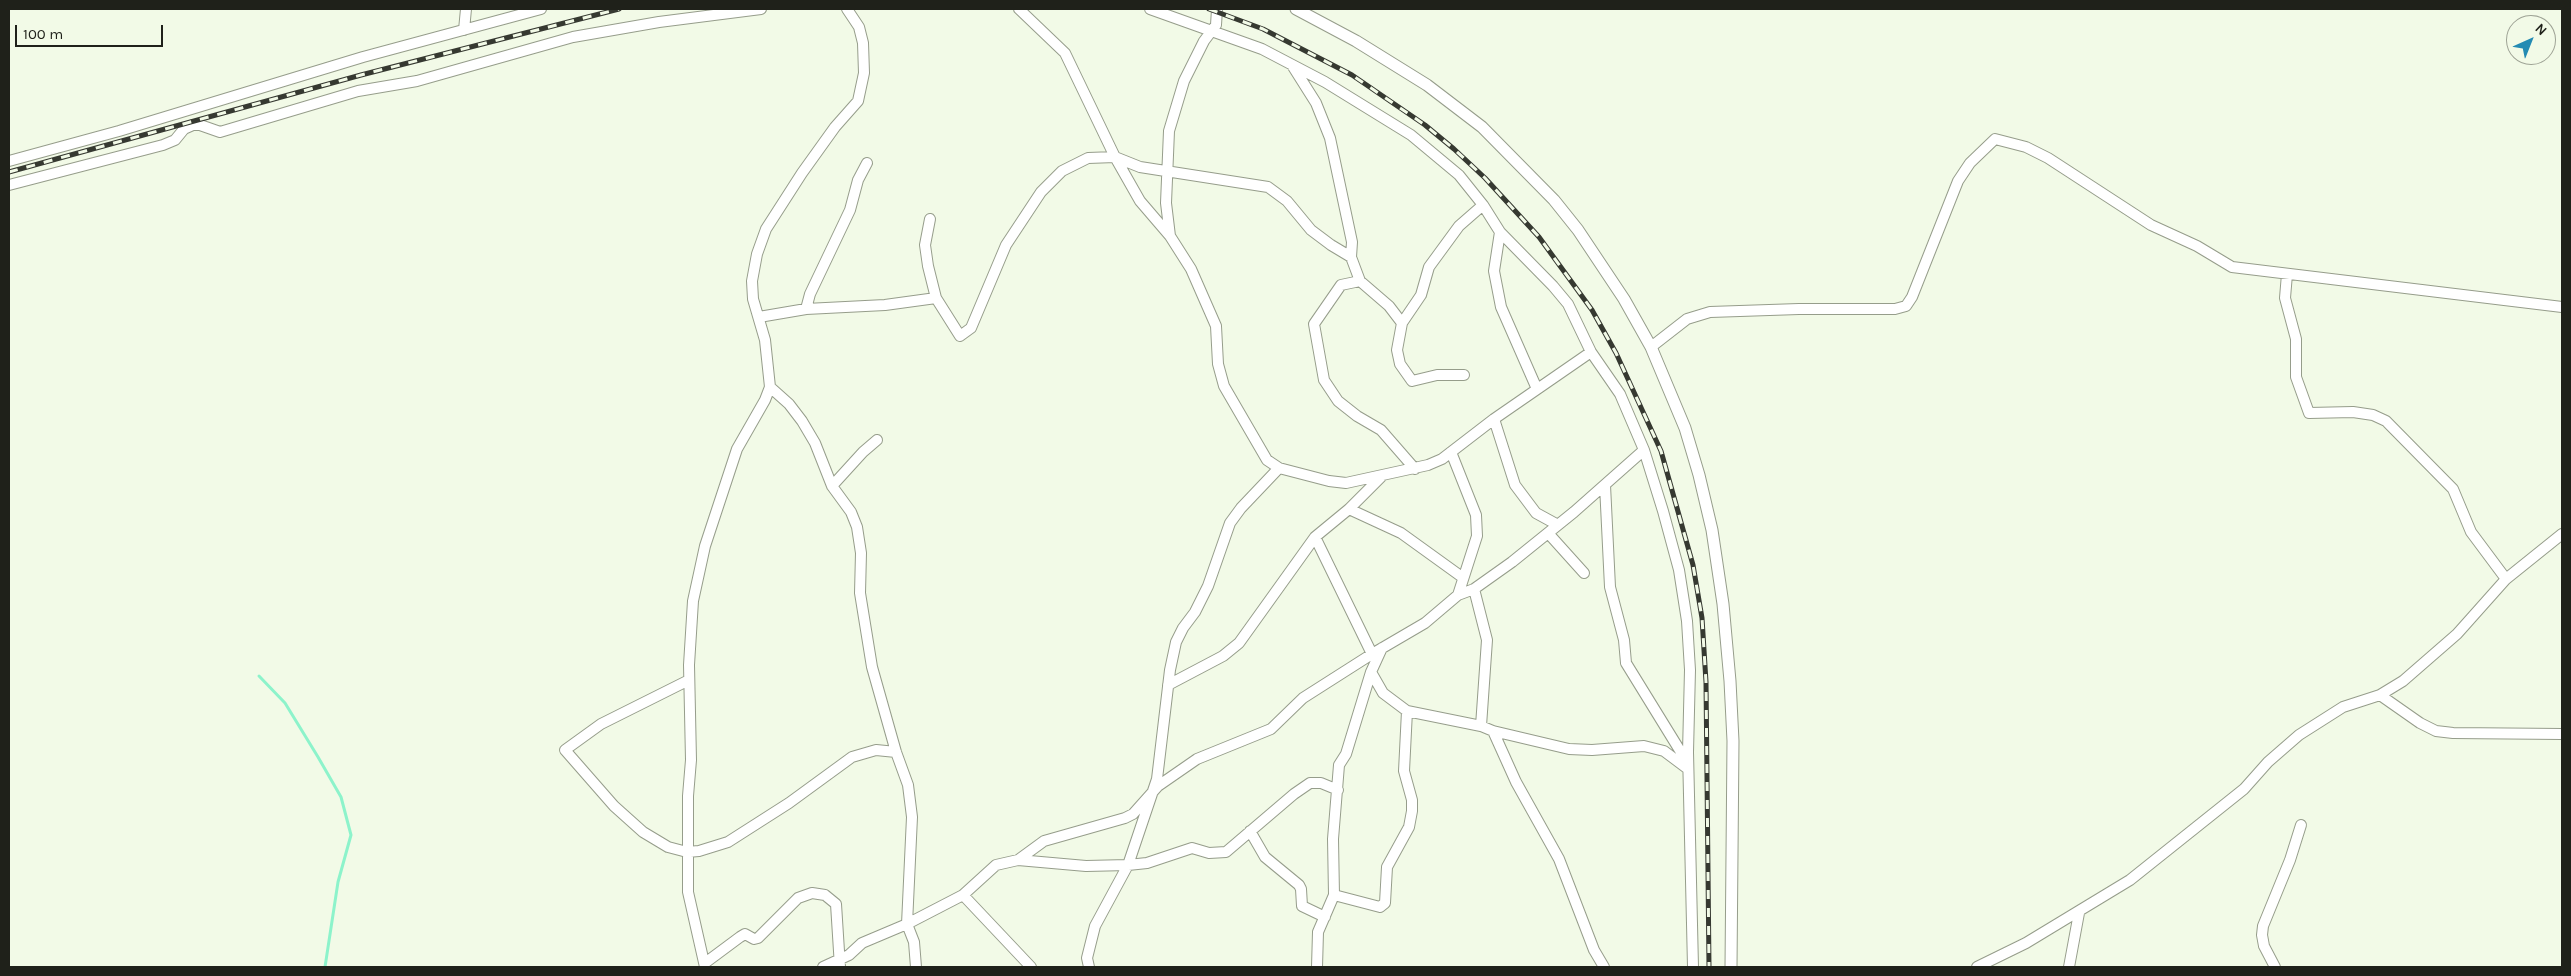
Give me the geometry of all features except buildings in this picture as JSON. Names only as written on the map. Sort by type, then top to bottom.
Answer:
[{"type":"street","points":[[464,30],[466,9]]},
{"type":"street","points":[[9,161],[119,131],[363,57],[541,9]]},
{"type":"street","points":[[9,185],[163,145],[175,140],[184,129],[193,125],[200,125],[220,132],[358,91],[417,80],[573,38],[659,22],[761,9]]},
{"type":"street","points":[[840,963],[836,904],[825,895],[812,893],[798,898],[758,938],[754,939],[745,934],[740,936],[705,965],[696,933],[688,892],[687,852],[691,760],[689,680],[692,601],[702,554],[737,449],[765,400],[770,387],[768,361],[760,317],[753,299],[752,281],[757,254],[766,229],[834,127],[858,101],[864,73],[863,43],[859,27],[847,9]]},
{"type":"street","points":[[1019,9],[1065,53],[1115,157],[1140,201],[1170,236],[1191,269],[1216,326],[1218,364],[1224,386],[1267,460],[1279,468],[1329,481],[1346,483],[1416,469],[1435,462],[1591,352]]},
{"type":"street","points":[[1150,9],[1262,49],[1325,82],[1411,135],[1459,175],[1483,205],[1500,232],[1541,273],[1568,304],[1591,352],[1620,394],[1644,450],[1679,570],[1687,620],[1690,670],[1688,766],[1693,967]]},
{"type":"street","points":[[1170,236],[1166,203],[1169,131],[1184,81],[1216,25],[1217,9]]},
{"type":"street","points":[[1296,9],[1340,32],[1427,85],[1482,127],[1554,200],[1578,230],[1624,299],[1651,346],[1685,428],[1699,475],[1712,530],[1723,604],[1733,740],[1731,967]]},
{"type":"street","points":[[1292,65],[1316,103],[1330,138],[1352,242],[1351,257],[1360,281],[1389,306],[1402,323]]},
{"type":"street","points":[[1651,346],[1687,319],[1710,312],[1799,309],[1896,309],[1906,306],[1912,297],[1958,181],[1970,163],[1995,139],[2026,147],[2048,158],[2151,225],[2197,246],[2232,267],[2562,307]]},
{"type":"street","points":[[930,219],[925,245],[936,298],[960,336],[971,328],[1006,245],[1041,192],[1062,171],[1088,158],[1115,157],[1140,167],[1268,187],[1287,200],[1311,230],[1330,245],[1351,257]]},
{"type":"street","points":[[806,309],[828,255],[850,210],[858,180],[866,163]]},
{"type":"street","points":[[1464,375],[1437,375],[1412,381],[1400,364],[1397,350],[1402,323],[1420,295],[1429,267],[1438,252],[1459,226],[1483,205]]},
{"type":"street","points":[[1500,232],[1494,271],[1501,307],[1537,389]]},
{"type":"street","points":[[2287,274],[2285,298],[2296,339],[2296,377],[2309,413],[2353,412],[2373,415],[2386,421],[2453,489],[2470,532],[2506,579]]},
{"type":"street","points":[[1360,281],[1341,285],[1314,324],[1324,380],[1338,401],[1357,416],[1381,430],[1416,469]]},
{"type":"street","points":[[760,317],[806,309],[885,305],[936,298]]},
{"type":"street","points":[[770,387],[789,404],[802,421],[815,443],[832,486],[851,512],[857,527],[861,553],[860,593],[872,667],[896,752],[908,785],[912,817],[907,924],[914,942],[916,967]]},
{"type":"street","points":[[1494,419],[1515,485],[1536,513],[1558,525]]},
{"type":"street","points":[[832,486],[863,452],[877,440]]},
{"type":"street","points":[[1018,860],[1044,841],[1126,818],[1133,814],[1152,792],[1171,775],[1197,759],[1271,729],[1303,698],[1425,623],[1458,595],[1474,589],[1558,525],[1644,450]]},
{"type":"street","points":[[1451,452],[1476,515],[1477,536],[1462,577],[1458,595]]},
{"type":"street","points":[[1089,967],[1087,958],[1095,926],[1128,864],[1157,779],[1168,685],[1176,642],[1183,628],[1196,612],[1208,586],[1230,524],[1241,508],[1279,468]]},
{"type":"street","points":[[1168,685],[1223,656],[1239,642],[1315,537],[1381,477]]},
{"type":"street","points":[[1605,485],[1610,587],[1624,640],[1626,663],[1688,766]]},
{"type":"street","points":[[1348,509],[1401,533],[1462,577]]},
{"type":"street","points":[[1548,533],[1584,573]]},
{"type":"street","points":[[1977,967],[2080,912],[2130,880],[2244,789],[2268,762],[2299,735],[2343,707],[2380,695],[2403,681],[2430,660],[2506,579],[2562,534]]},
{"type":"street","points":[[1315,537],[1372,654]]},
{"type":"street","points":[[1474,589],[1487,640],[1480,726]]},
{"type":"street","points":[[1317,967],[1318,932],[1334,895],[1333,839],[1339,765],[1353,735],[1371,672],[1382,648]]},
{"type":"street","points":[[1371,672],[1383,693],[1407,711],[1480,726],[1569,749],[1592,750],[1644,746],[1664,751],[1688,766]]},
{"type":"street","points":[[689,680],[601,724],[565,750],[614,806],[643,832],[668,848],[687,852],[720,845],[745,833],[852,757],[876,750],[896,752]]},
{"type":"street","points":[[2380,695],[2420,724],[2436,731],[2453,733],[2562,734]]},
{"type":"street","points":[[1334,895],[1380,907],[1385,902],[1387,867],[1409,827],[1412,811],[1412,800],[1404,771],[1407,711]]},
{"type":"street","points":[[1494,731],[1516,782],[1559,859],[1594,950],[1604,967]]},
{"type":"street","points":[[823,967],[840,963],[862,943],[907,924],[964,895],[996,865],[1018,860],[1086,866],[1147,863],[1192,848],[1209,853],[1226,852],[1310,783],[1321,783],[1338,790]]},
{"type":"street","points":[[2276,967],[2264,946],[2263,926],[2290,860],[2301,825]]},
{"type":"street","points":[[1250,831],[1259,850],[1265,857],[1298,885],[1301,890],[1302,906],[1325,916]]},
{"type":"street","points":[[964,895],[1024,962],[1031,967]]},
{"type":"street","points":[[2069,967],[2080,912]]},
{"type":"waterway","points":[[259,676],[285,703],[318,757],[341,797],[351,835],[338,882],[325,967]]},
{"type":"railway","points":[[9,172],[361,75],[619,9]]},
{"type":"railway","points":[[1209,9],[1263,29],[1352,75],[1425,125],[1454,149],[1485,178],[1539,237],[1592,310],[1616,353],[1661,451],[1693,565],[1702,618],[1706,682],[1709,967]]}]
